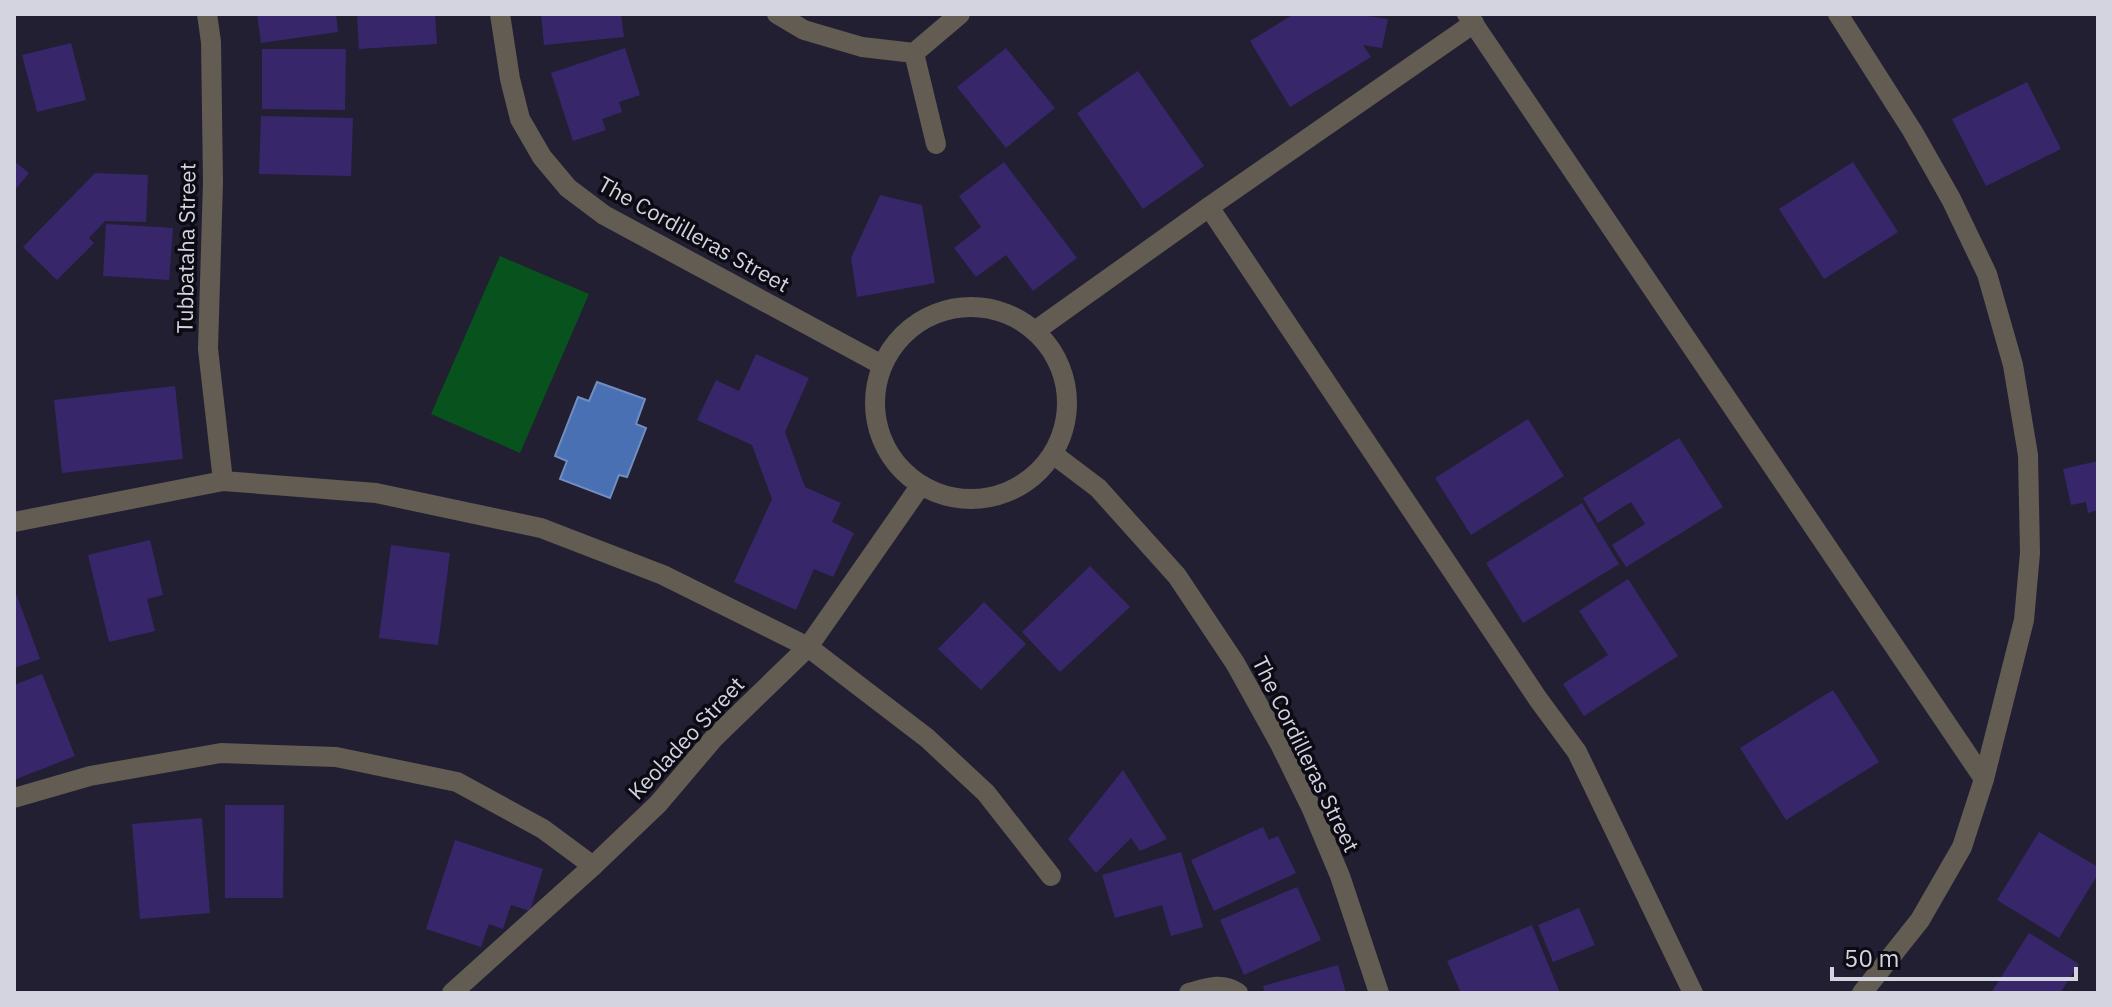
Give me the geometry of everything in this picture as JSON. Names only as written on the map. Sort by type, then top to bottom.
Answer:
[{"type":"street","name":"Tubbataha Street","points":[[207,14],[211,42],[213,182],[208,349],[223,481]]},
{"type":"street","name":"The Cordilleras Street","points":[[500,14],[520,119],[542,157],[568,188],[604,215],[882,365]]},
{"type":"street","points":[[777,14],[804,30],[862,47],[914,53],[960,14]]},
{"type":"street","points":[[1838,14],[1913,132],[1951,199],[1987,274],[2013,365],[2028,455],[2030,553],[2024,620],[1984,779],[1962,847],[1920,920],[1862,993]]},
{"type":"street","points":[[1035,331],[1470,19],[1984,779]]},
{"type":"street","points":[[914,53],[936,144]]},
{"type":"street","points":[[1209,207],[1538,699],[1577,752],[1693,993]]},
{"type":"street","points":[[980,307],[1010,314],[1035,331],[1050,348],[1061,368],[1067,389],[1063,434],[1053,454],[1037,473],[1017,488],[993,496],[968,499],[944,495],[921,485],[903,471],[888,453],[878,432],[874,410],[875,387],[882,365],[898,339],[921,320],[950,309],[980,307]]},
{"type":"street","name":"The Cordilleras Street","points":[[1053,454],[1098,488],[1177,576],[1235,663],[1311,807],[1340,876],[1379,993]]},
{"type":"street","points":[[14,522],[223,481],[376,493],[541,528],[663,575],[808,647],[927,738],[986,793],[1051,876]]},
{"type":"street","name":"Keoladeo Street","points":[[452,993],[658,804],[714,738],[808,647],[921,485]]},
{"type":"street","points":[[14,798],[90,776],[221,753],[336,757],[457,782],[543,829],[593,866]]},
{"type":"street","points":[[1189,993],[1223,986],[1238,993]]},
{"type":"green space","points":[[500,256],[589,294],[520,453],[431,414]]},
{"type":"water","points":[[597,382],[645,399],[636,424],[646,428],[627,477],[619,475],[610,498],[560,479],[567,461],[555,456],[578,397],[589,401]]},
{"type":"building","points":[[257,14],[336,14],[338,32],[261,43]]},
{"type":"building","points":[[357,14],[435,14],[437,44],[359,49]]},
{"type":"building","points":[[541,14],[621,14],[624,37],[544,45]]},
{"type":"building","points":[[1294,14],[1369,14],[1367,16],[1388,19],[1382,48],[1363,45],[1371,57],[1290,107],[1250,41]]},
{"type":"building","points":[[71,43],[86,100],[37,112],[22,55]]},
{"type":"building","points":[[625,48],[640,95],[619,102],[622,112],[602,119],[606,130],[573,141],[551,73]]},
{"type":"building","points":[[1006,48],[1055,108],[1006,148],[957,87]]},
{"type":"building","points":[[262,49],[346,49],[345,110],[262,109]]},
{"type":"building","points":[[1138,71],[1204,166],[1143,209],[1077,113]]},
{"type":"building","points":[[2027,82],[2061,149],[1986,186],[1952,119]]},
{"type":"building","points":[[261,116],[353,118],[351,176],[259,174]]},
{"type":"building","points":[[14,161],[29,173],[14,191]]},
{"type":"building","points":[[1004,162],[1077,258],[1033,291],[1006,255],[976,277],[954,248],[981,227],[959,196]]},
{"type":"building","points":[[1853,162],[1898,232],[1824,279],[1779,209]]},
{"type":"building","points":[[95,173],[148,175],[146,222],[105,221],[89,238],[94,243],[57,280],[23,247]]},
{"type":"building","points":[[880,195],[922,205],[935,283],[857,297],[851,258]]},
{"type":"building","points":[[106,224],[173,228],[169,280],[103,276]]},
{"type":"building","points":[[756,354],[809,378],[785,432],[805,487],[841,503],[832,522],[854,533],[833,577],[814,569],[796,610],[734,582],[772,499],[752,445],[697,420],[716,380],[739,391]]},
{"type":"building","points":[[175,386],[183,459],[62,473],[54,400]]},
{"type":"building","points":[[1528,419],[1564,476],[1471,535],[1435,478]]},
{"type":"building","points":[[1679,438],[1723,507],[1626,567],[1612,545],[1645,524],[1631,502],[1598,523],[1583,498]]},
{"type":"building","points":[[2098,461],[2098,510],[2088,513],[2086,502],[2071,505],[2063,469]]},
{"type":"building","points":[[1582,503],[1619,564],[1523,623],[1486,563]]},
{"type":"building","points":[[150,540],[163,595],[147,599],[155,631],[109,642],[88,555]]},
{"type":"building","points":[[391,545],[450,553],[438,645],[379,638]]},
{"type":"building","points":[[1090,566],[1130,607],[1060,672],[1022,632]]},
{"type":"building","points":[[1628,579],[1678,656],[1584,716],[1563,684],[1608,655],[1579,611]]},
{"type":"building","points":[[14,588],[40,659],[14,668]]},
{"type":"building","points":[[984,602],[1026,644],[981,690],[938,649]]},
{"type":"building","points":[[42,674],[75,756],[14,780],[14,685]]},
{"type":"building","points":[[1833,690],[1879,762],[1786,820],[1740,748]]},
{"type":"building","points":[[1123,770],[1167,839],[1140,851],[1131,838],[1096,873],[1068,839]]},
{"type":"building","points":[[225,805],[284,805],[283,898],[225,898]]},
{"type":"building","points":[[202,818],[210,913],[140,919],[132,824]]},
{"type":"building","points":[[1263,827],[1269,840],[1278,836],[1296,873],[1214,911],[1191,860]]},
{"type":"building","points":[[2039,832],[2098,867],[2098,874],[2059,938],[1997,900]]},
{"type":"building","points":[[455,840],[543,869],[530,911],[511,905],[503,929],[489,924],[481,947],[426,929]]},
{"type":"building","points":[[1181,852],[1203,927],[1171,936],[1162,905],[1115,918],[1102,875]]},
{"type":"building","points":[[1297,887],[1321,940],[1244,975],[1220,920]]},
{"type":"building","points":[[1579,908],[1595,945],[1553,962],[1538,925]]},
{"type":"building","points":[[1532,925],[1560,993],[1461,993],[1447,961]]},
{"type":"building","points":[[2029,933],[2079,964],[2060,993],[1991,993]]},
{"type":"building","points":[[1338,965],[1346,993],[1265,993],[1263,986]]}]
